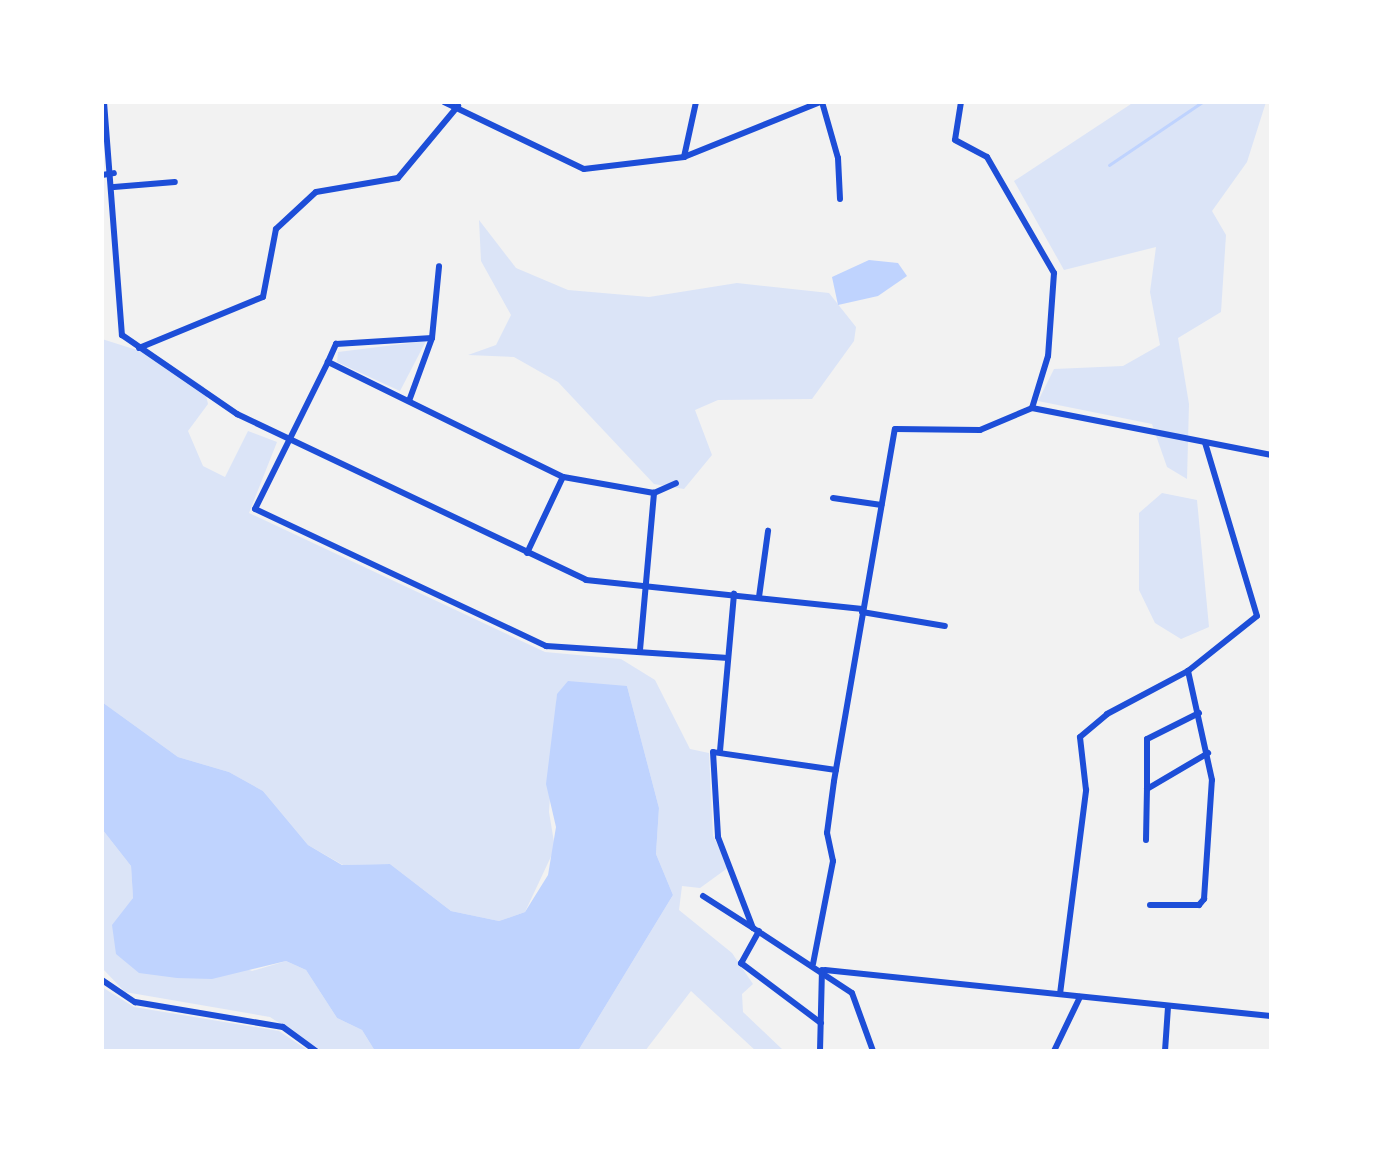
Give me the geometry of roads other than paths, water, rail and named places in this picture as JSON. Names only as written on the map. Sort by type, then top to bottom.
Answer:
[{"type":"street","points":[[104,102],[114,173],[122,335],[289,443],[586,580],[647,583],[759,597],[945,626]]},
{"type":"street","points":[[444,102],[458,106],[584,169],[684,157],[821,102],[838,158],[840,199]]},
{"type":"street","points":[[684,157],[696,102]]},
{"type":"street","points":[[961,102],[955,140],[987,157],[1054,273],[1048,356],[1032,408]]},
{"type":"street","points":[[139,348],[263,297],[276,229],[316,192],[398,178],[458,106]]},
{"type":"street","points":[[102,175],[114,173]]},
{"type":"street","points":[[114,187],[175,182]]},
{"type":"street","points":[[409,401],[432,338],[439,266]]},
{"type":"street","points":[[432,338],[336,344],[255,509],[546,646],[725,658]]},
{"type":"street","points":[[328,362],[563,477],[654,493],[676,483]]},
{"type":"street","points":[[813,964],[833,861],[827,833],[836,770],[895,429],[980,430],[1032,408],[1271,455]]},
{"type":"street","points":[[1060,994],[1086,790],[1080,737],[1107,714],[1188,671],[1257,616],[1205,443]]},
{"type":"street","points":[[527,553],[563,477]]},
{"type":"street","points":[[640,650],[654,493]]},
{"type":"street","points":[[833,498],[881,505]]},
{"type":"street","points":[[759,597],[768,531]]},
{"type":"street","points":[[720,751],[725,658],[734,594]]},
{"type":"street","points":[[1150,905],[1199,905],[1204,899],[1208,753],[1188,671]]},
{"type":"street","points":[[1146,840],[1147,739],[1199,713]]},
{"type":"street","points":[[821,1023],[741,963],[756,930],[718,837],[712,779],[713,752],[836,770]]},
{"type":"street","points":[[1147,789],[1208,753]]},
{"type":"street","points":[[703,896],[813,964],[852,993],[873,1051]]},
{"type":"street","points":[[822,970],[1271,1016]]},
{"type":"street","points":[[820,1051],[822,970]]},
{"type":"street","points":[[102,980],[135,1002],[283,1027],[316,1051]]},
{"type":"street","points":[[1054,1051],[1080,997]]},
{"type":"street","points":[[1165,1051],[1168,1007]]},
{"type":"water","points":[[869,260],[898,263],[907,276],[878,296],[838,305],[832,277]]},
{"type":"water","points":[[568,681],[627,686],[659,808],[656,854],[673,895],[578,1051],[375,1051],[362,1030],[337,1018],[306,970],[286,961],[212,979],[177,978],[139,973],[116,954],[112,925],[133,898],[131,866],[102,829],[102,702],[178,757],[229,772],[263,791],[308,845],[342,865],[390,864],[451,911],[499,921],[525,912],[548,875],[556,827],[546,784],[557,694]]},
{"type":"waterway","points":[[1109,165],[1202,102]]}]
